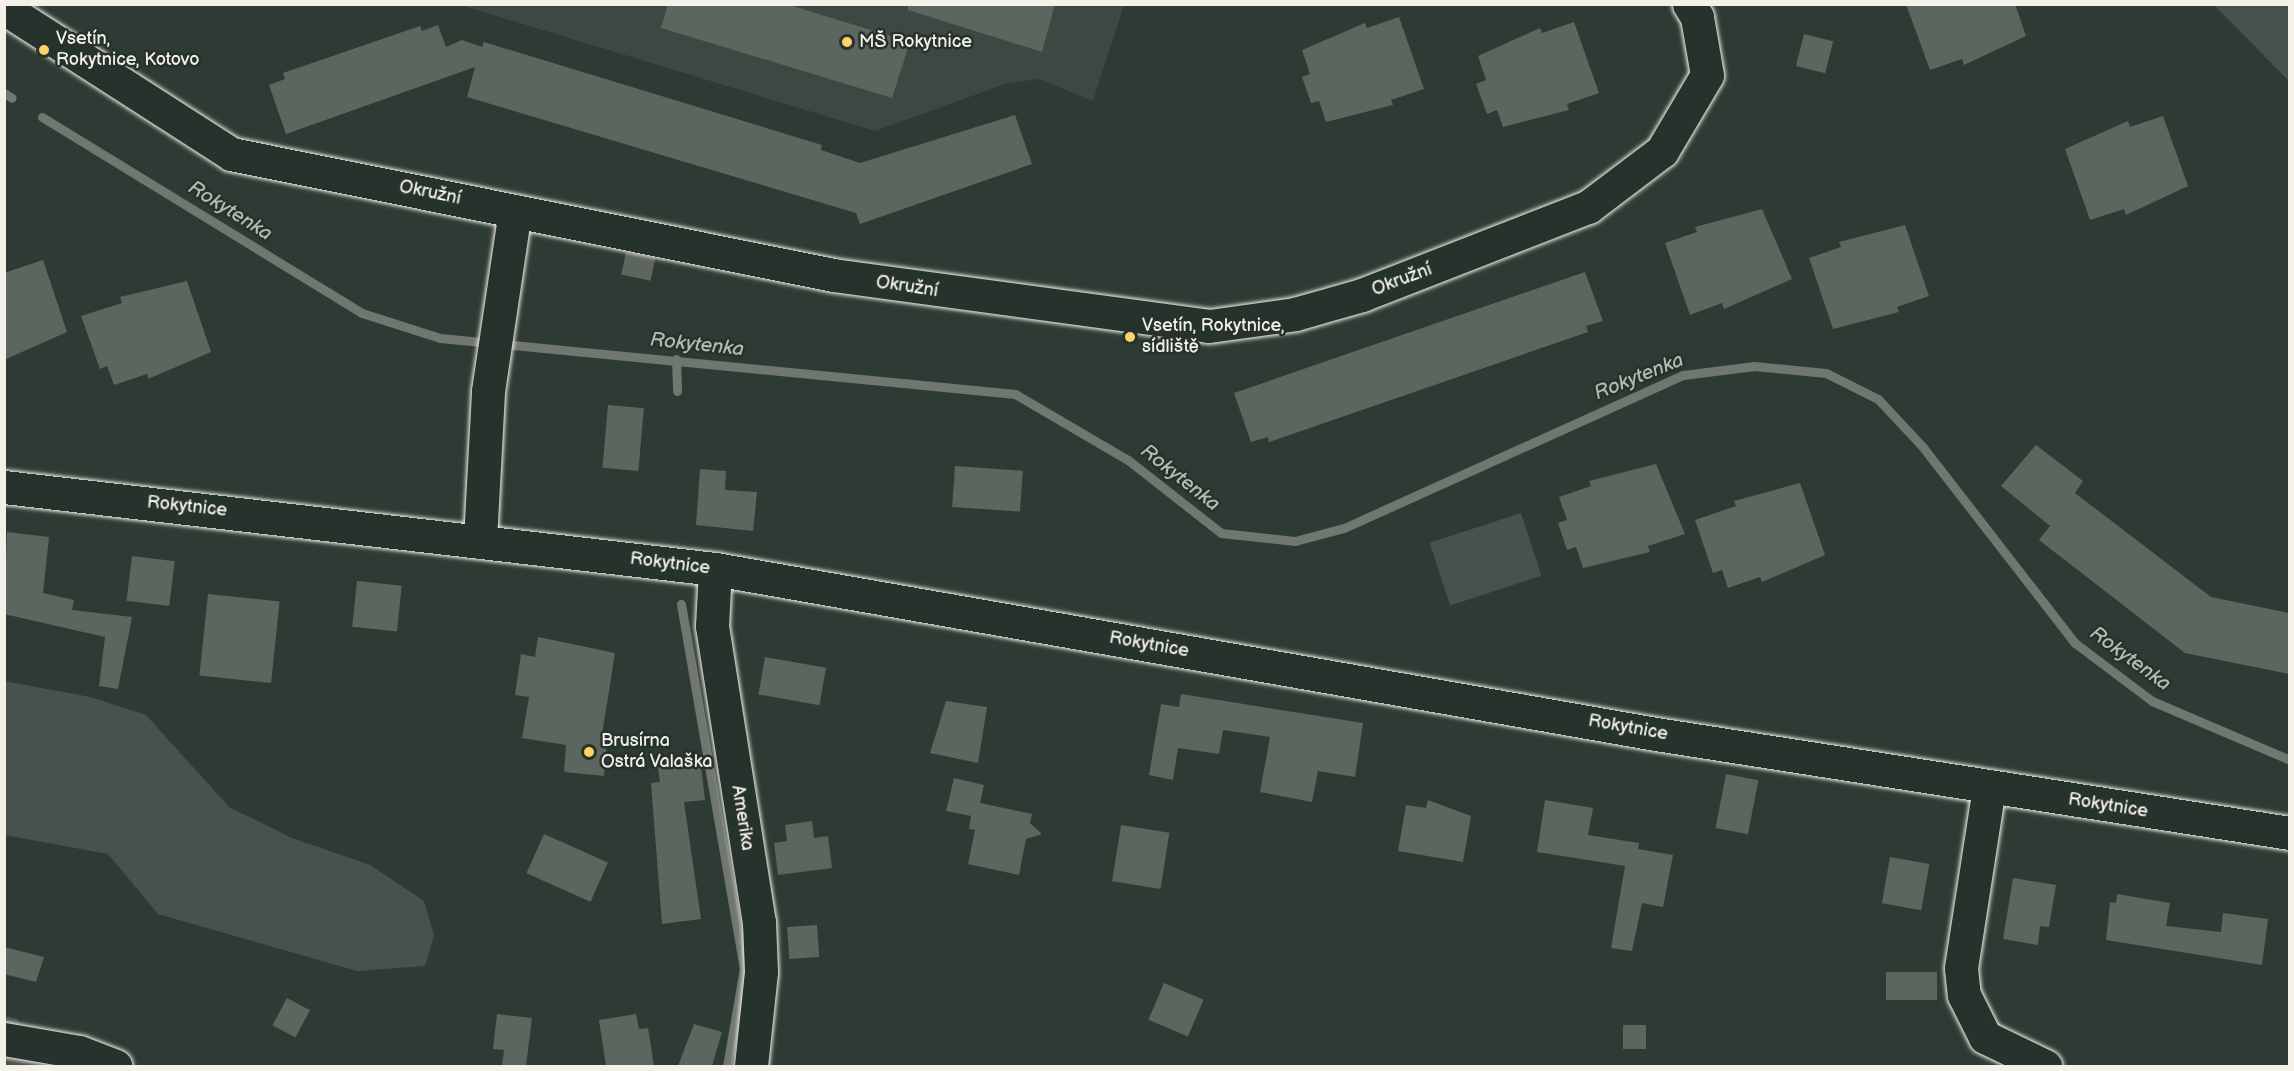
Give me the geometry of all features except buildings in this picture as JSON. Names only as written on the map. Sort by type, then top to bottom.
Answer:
[{"type":"street","name":"Okružní","points":[[4,8],[231,154],[833,275],[1043,308],[1209,326],[1295,314],[1362,295],[1561,221],[1662,151],[1707,75],[1697,17],[1689,4]]},
{"type":"street","points":[[480,540],[489,391],[515,211]]},
{"type":"street","name":"Rokytnice","points":[[4,487],[480,540],[716,569],[1989,787],[2289,833]]},
{"type":"street","name":"Amerika","points":[[716,569],[712,626],[759,922],[762,972],[751,1066]]},
{"type":"street","points":[[1989,787],[1961,968],[1964,995],[1985,1037],[2045,1066]]},
{"type":"street","points":[[4,1039],[79,1052],[115,1066]]},
{"type":"shaded area","name":"MŠ Rokytnice","points":[[460,5],[1124,5],[1093,101],[1039,79],[1008,83],[875,131]]},
{"type":"shaded area","points":[[2214,5],[2289,5],[2289,81]]},
{"type":"shaded area","points":[[1521,513],[1541,576],[1450,605],[1430,543]]},
{"type":"shaded area","points":[[4,681],[90,697],[146,715],[229,807],[292,838],[370,865],[424,901],[434,935],[425,966],[357,971],[158,914],[108,854],[5,835]]},
{"type":"shaded area","points":[[5,1016],[17,1019],[44,1066],[5,1066]]},
{"type":"waterway","name":"Rokytenka","points":[[4,93],[12,98]]},
{"type":"waterway","name":"Rokytenka","points":[[42,117],[362,313],[440,338],[1015,394],[1128,460],[1221,533],[1295,541],[1344,528],[1683,375],[1754,366],[1826,373],[1878,399],[1922,446],[2075,643],[2152,701],[2290,760]]},
{"type":"waterway","points":[[676,359],[677,391]]},
{"type":"waterway","points":[[681,604],[744,968],[727,1066]]},
{"type":"place","name":"MŠ Rokytnice","points":[[847,42]]},
{"type":"place","name":"Vsetín, Rokytnice, Kotovo","points":[[44,50]]},
{"type":"place","name":"Vsetín, Rokytnice, sídliště","points":[[1130,337]]},
{"type":"place","name":"Brusírna Ostrá Valaška","points":[[589,752]]}]
